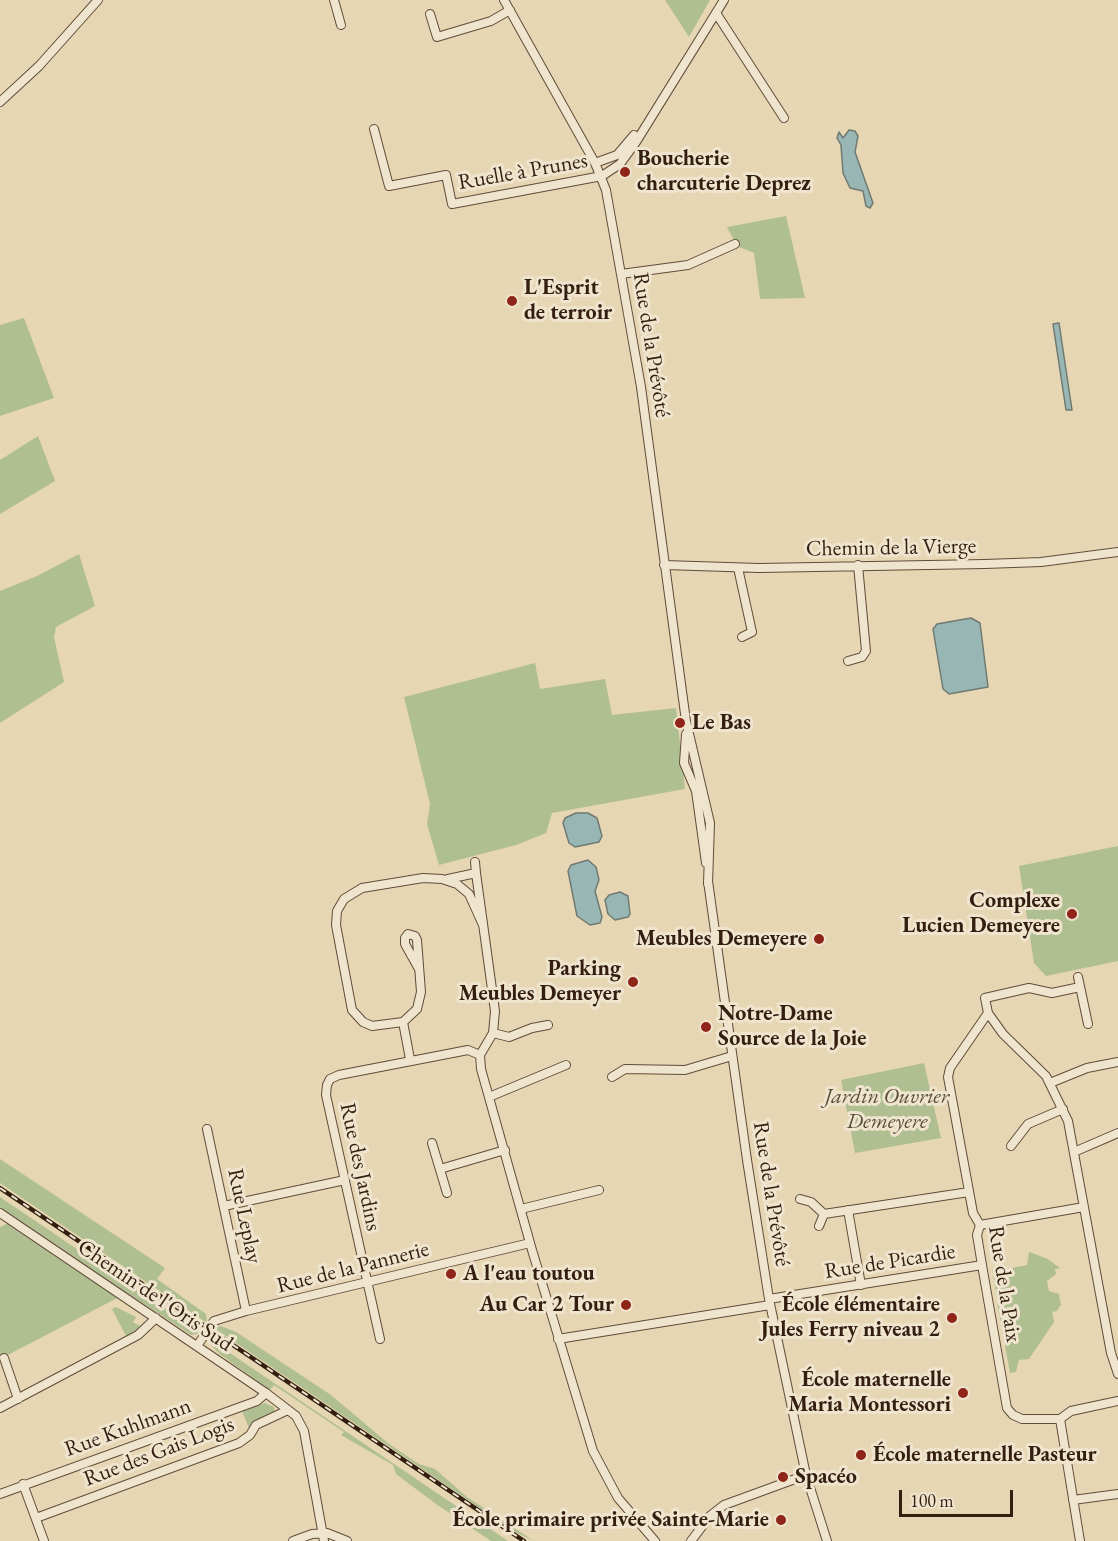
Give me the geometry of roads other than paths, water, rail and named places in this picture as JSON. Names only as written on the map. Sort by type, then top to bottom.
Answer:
[{"type":"street","points":[[0,102],[39,66],[98,0]]},
{"type":"street","points":[[334,0],[341,25]]},
{"type":"street","name":"Rue de la Prévôté","points":[[504,0],[602,176],[641,387],[686,721],[684,762],[698,801],[732,1056],[770,1302],[806,1475],[827,1541]]},
{"type":"street","points":[[602,176],[625,158],[724,0]]},
{"type":"street","points":[[430,14],[437,37],[491,21],[510,10]]},
{"type":"street","points":[[716,13],[784,117]]},
{"type":"street","points":[[595,163],[622,151],[659,102]]},
{"type":"street","name":"Ruelle à Prunes","points":[[374,129],[389,186],[446,175],[452,204],[602,176]]},
{"type":"street","points":[[621,274],[688,265],[735,244]]},
{"type":"street","name":"Chemin de la Vierge","points":[[664,565],[738,568],[1030,562],[1118,552]]},
{"type":"street","points":[[848,661],[862,657],[866,651],[858,565]]},
{"type":"street","points":[[738,568],[752,632],[742,637]]},
{"type":"street","points":[[475,862],[495,1011],[494,1033],[480,1055],[480,1064],[530,1244],[593,1451],[604,1476],[626,1511],[655,1541]]},
{"type":"street","points":[[419,969],[420,1001],[414,1013],[403,1022],[372,1026],[363,1022],[352,1010],[336,925],[337,911],[344,899],[357,889],[423,878],[447,880],[476,873]]},
{"type":"street","points":[[447,880],[469,894],[483,925]]},
{"type":"street","points":[[1078,977],[1088,1024]]},
{"type":"street","points":[[1080,987],[1052,993],[1029,988],[985,998],[988,1013],[1003,1034],[1050,1083],[1063,1109],[1074,1152],[1111,1353],[1118,1374]]},
{"type":"street","name":"Rue de la Paix","points":[[988,1013],[951,1065],[948,1074],[973,1213],[980,1225],[977,1235],[1008,1410],[1022,1419],[1060,1419]]},
{"type":"street","points":[[403,1022],[411,1059],[461,1050],[480,1055]]},
{"type":"street","points":[[494,1033],[508,1037],[548,1025]]},
{"type":"street","points":[[612,1077],[620,1071],[633,1067],[685,1070],[732,1056]]},
{"type":"street","name":"Rue des Jardins","points":[[380,1339],[326,1095],[328,1082],[336,1076],[411,1059]]},
{"type":"street","points":[[1050,1083],[1087,1068],[1118,1062]]},
{"type":"street","points":[[489,1097],[566,1065]]},
{"type":"street","points":[[1011,1146],[1028,1124],[1063,1109]]},
{"type":"street","name":"Rue Leplay","points":[[207,1129],[246,1311]]},
{"type":"street","points":[[1074,1152],[1118,1133]]},
{"type":"street","points":[[432,1143],[447,1193]]},
{"type":"street","points":[[440,1169],[504,1150]]},
{"type":"street","points":[[224,1206],[345,1180]]},
{"type":"street","points":[[521,1209],[599,1190]]},
{"type":"street","points":[[824,1214],[969,1192]]},
{"type":"street","points":[[800,1199],[811,1202],[824,1214]]},
{"type":"street","points":[[980,1225],[1084,1207]]},
{"type":"street","points":[[848,1210],[861,1285]]},
{"type":"street","name":"Chemin de l'Oris Sud","points":[[0,1213],[288,1410],[301,1423],[304,1431],[324,1537]]},
{"type":"street","points":[[819,1226],[824,1214]]},
{"type":"street","name":"Rue de la Pannerie","points":[[197,1346],[214,1322],[246,1311],[530,1244]]},
{"type":"street","name":"Rue de Picardie","points":[[558,1339],[982,1265]]},
{"type":"street","points":[[0,1408],[138,1335],[156,1318]]},
{"type":"street","points":[[4,1358],[18,1400]]},
{"type":"street","name":"Rue Kuhlmann","points":[[0,1494],[257,1401],[266,1393]]},
{"type":"street","points":[[1080,1541],[1060,1419],[1071,1411],[1118,1401]]},
{"type":"street","name":"Rue des Gais Logis","points":[[36,1518],[238,1443],[250,1435],[256,1425],[288,1410]]},
{"type":"street","points":[[691,1541],[710,1516],[724,1505],[806,1475]]},
{"type":"street","points":[[23,1484],[44,1541]]},
{"type":"street","points":[[1073,1500],[1118,1494]]},
{"type":"street","points":[[293,1541],[324,1537],[343,1541]]},
{"type":"water","points":[[849,130],[855,131],[858,136],[855,152],[873,203],[870,208],[866,206],[863,191],[850,188],[843,173],[841,145],[837,138],[839,132],[843,138]]},
{"type":"water","points":[[1059,323],[1072,410],[1066,410],[1053,324]]},
{"type":"water","points":[[971,618],[980,623],[988,687],[949,694],[943,689],[933,629],[937,624]]},
{"type":"water","points":[[576,813],[588,813],[597,818],[602,836],[599,842],[575,847],[569,843],[563,823],[565,818]]},
{"type":"water","points":[[588,860],[596,867],[599,880],[595,891],[602,917],[600,923],[590,925],[577,916],[568,871],[571,865]]},
{"type":"water","points":[[620,892],[628,896],[630,914],[628,917],[615,920],[608,914],[605,900],[609,895]]},
{"type":"railway","points":[[0,1188],[524,1541]]},
{"type":"place","name":"Boucherie charcuterie Deprez","points":[[625,172]]},
{"type":"place","name":"L'Esprit de terroir","points":[[512,301]]},
{"type":"place","name":"Le Bas","points":[[680,723]]},
{"type":"place","name":"Complexe Lucien Demeyere","points":[[1072,914]]},
{"type":"place","name":"Meubles Demeyere","points":[[819,939]]},
{"type":"place","name":"Parking Meubles Demeyer","points":[[633,982]]},
{"type":"place","name":"Notre-Dame Source de la Joie","points":[[706,1027]]},
{"type":"place","name":"A l'eau toutou","points":[[451,1274]]},
{"type":"place","name":"Au Car 2 Tour","points":[[626,1305]]},
{"type":"place","name":"École élémentaire Jules Ferry niveau 2","points":[[952,1318]]},
{"type":"place","name":"École maternelle Maria Montessori","points":[[963,1393]]},
{"type":"place","name":"École maternelle Pasteur","points":[[861,1455]]},
{"type":"place","name":"Spacéo","points":[[783,1477]]},
{"type":"place","name":"École primaire privée Sainte-Marie","points":[[781,1520]]},
{"type":"park label","name":"Jardin Ouvrier Demeyere","points":[[887,1110]]}]
